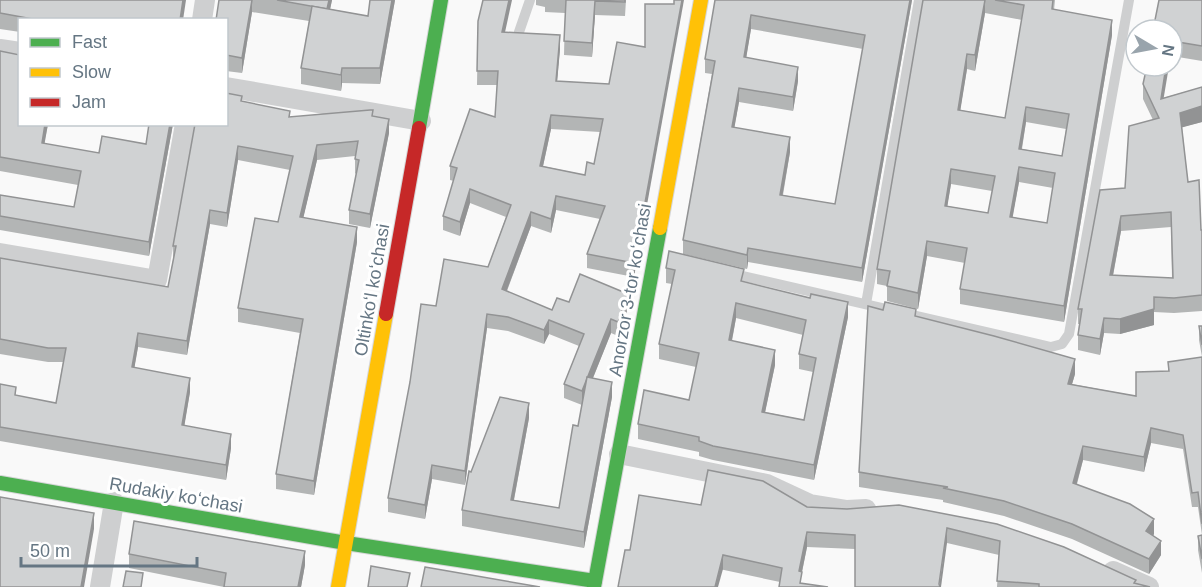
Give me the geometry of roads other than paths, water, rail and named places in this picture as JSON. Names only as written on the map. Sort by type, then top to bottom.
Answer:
[{"type":"street","points":[[202,18],[205,0]]},
{"type":"street","name":"Oltinkoʻl koʻchasi","points":[[338,587],[441,0]]},
{"type":"street","name":"Anorzor 3-tor koʻchasi","points":[[595,584],[619,454],[660,257],[701,0]]},
{"type":"street","points":[[0,49],[18,52]]},
{"type":"street","points":[[228,87],[421,121]]},
{"type":"street","points":[[0,253],[158,280],[184,126]]},
{"type":"street","points":[[619,454],[767,484],[810,504],[847,510],[890,508]]},
{"type":"street","name":"Rudakiy koʻchasi","points":[[0,483],[595,584]]},
{"type":"street","points":[[100,587],[114,502]]},
{"type":"street","points":[[1106,567],[1149,587]]},
{"type":"lane","points":[[519,32],[530,0]]},
{"type":"lane","points":[[866,304],[919,0]]},
{"type":"lane","points":[[721,271],[1051,347],[1062,344],[1069,334],[1129,0]]},
{"type":"lane","points":[[1106,567],[1124,587]]}]
